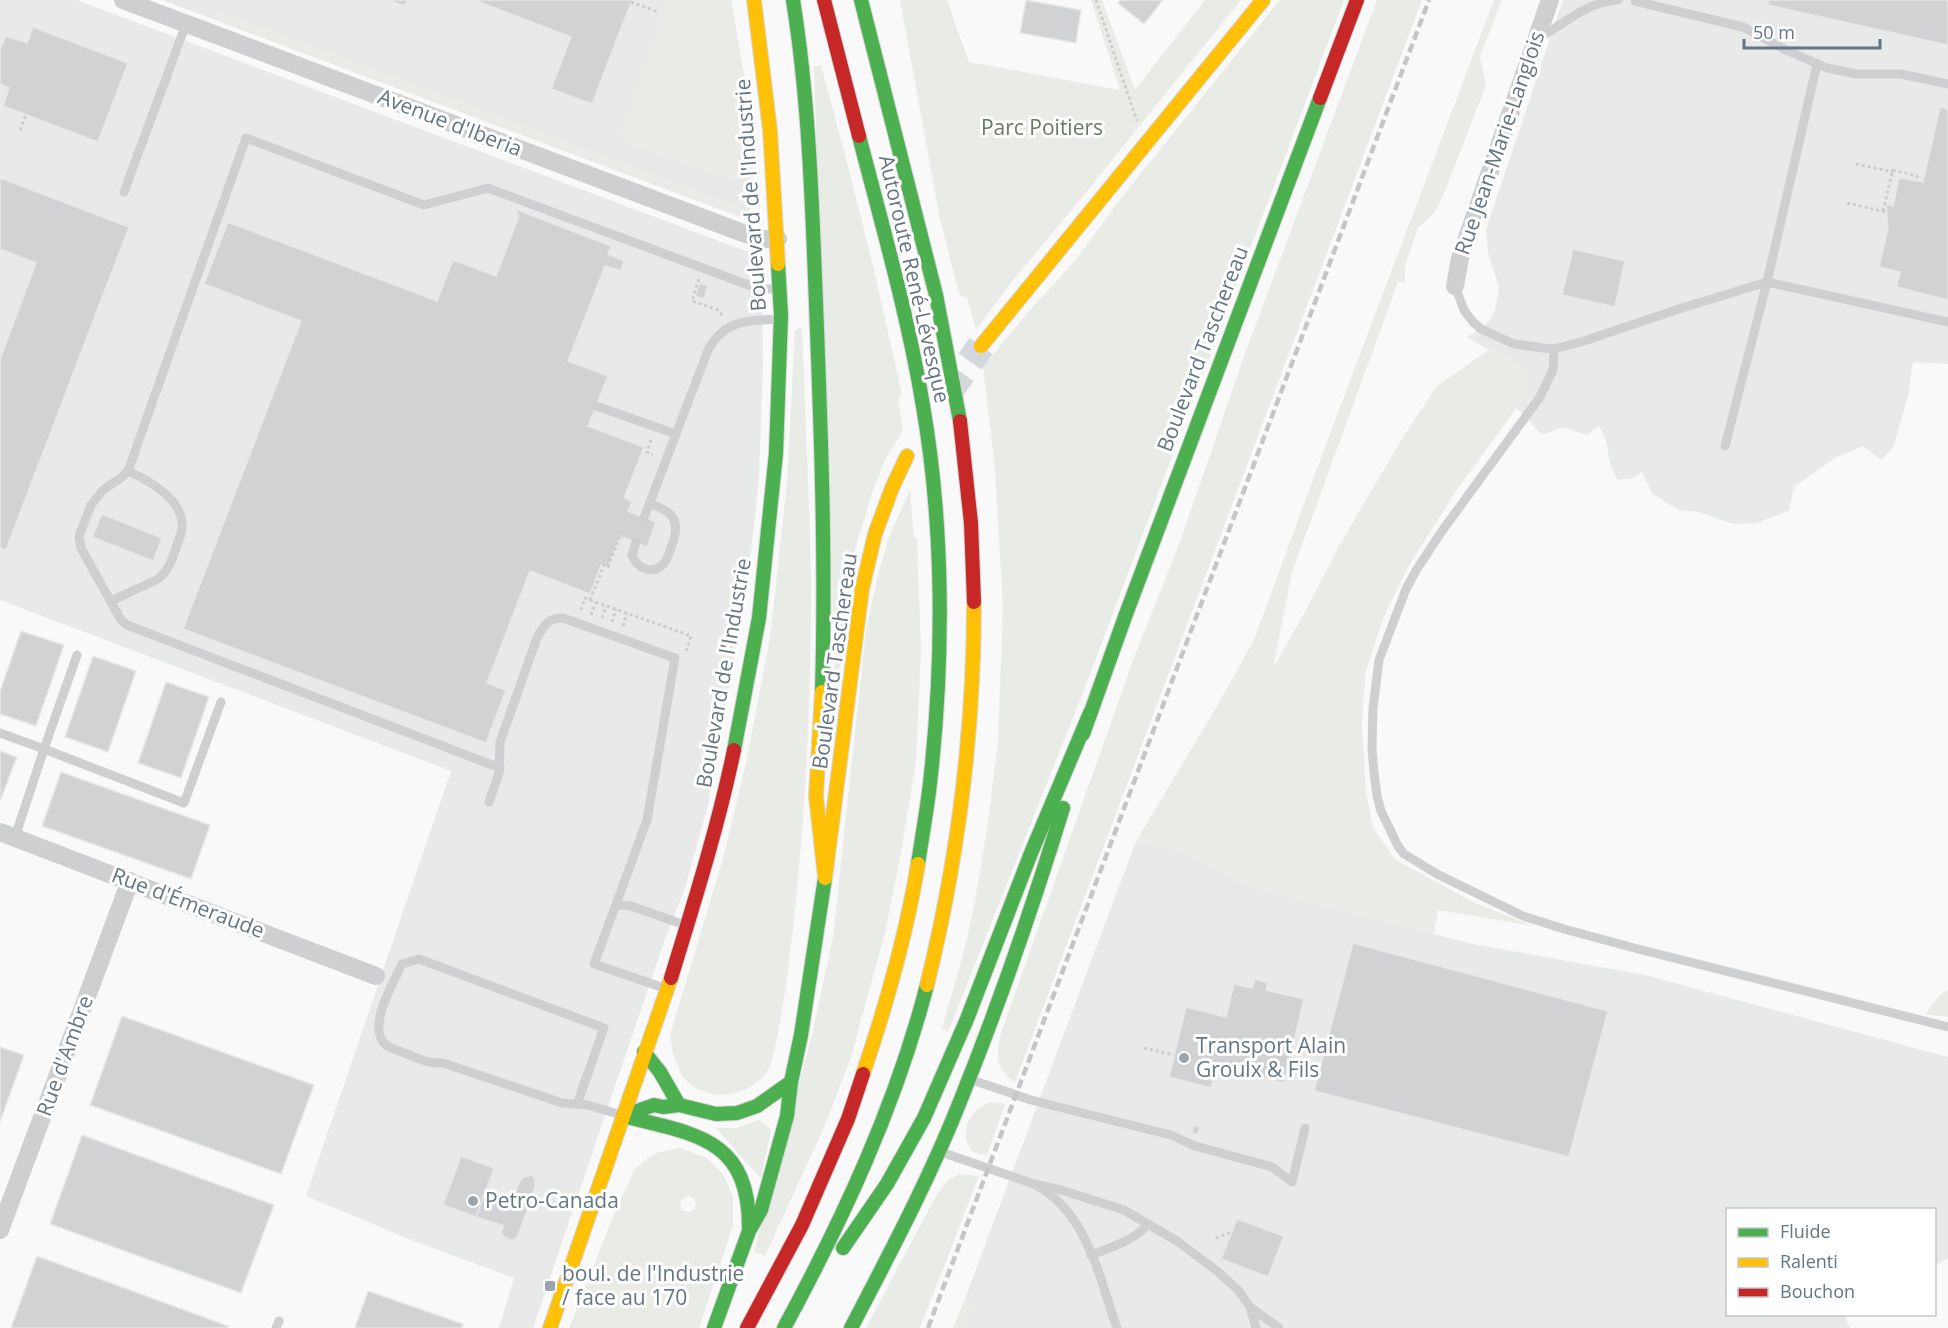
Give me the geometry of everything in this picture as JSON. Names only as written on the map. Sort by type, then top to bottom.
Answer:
[{"type":"main road","name":"Boulevard de l'Industrie","points":[[550,1328],[687,926],[725,794],[759,618],[776,453],[781,319],[778,239],[766,94],[754,0]]},
{"type":"main road","points":[[714,1328],[749,1231],[762,1210],[787,1116],[825,877],[816,796],[825,604],[821,423],[811,190],[798,32],[793,0]]},
{"type":"main road","name":"Autoroute René-Lévesque","points":[[747,1328],[790,1248],[833,1155],[864,1074],[886,1006],[912,905],[924,840],[932,778],[939,689],[941,600],[938,528],[928,436],[918,373],[895,272],[824,0]]},
{"type":"main road","name":"Autoroute René-Lévesque","points":[[785,1328],[868,1158],[896,1086],[924,993],[956,851],[968,757],[973,690],[975,566],[967,470],[957,398],[932,276],[861,0]]},
{"type":"main road","points":[[867,0],[872,41]]},
{"type":"main road","points":[[981,346],[1263,0]]},
{"type":"main road","name":"Boulevard Taschereau","points":[[1089,713],[1358,0]]},
{"type":"main road","name":"Boulevard Taschereau","points":[[825,877],[865,571],[882,515],[908,456]]},
{"type":"main road","points":[[851,1328],[915,1204],[969,1079],[1049,858],[1089,713]]},
{"type":"main road","points":[[785,1328],[887,1184],[920,1126],[967,1019],[1030,853],[1089,713]]},
{"type":"main road","points":[[644,1052],[660,1072],[679,1105]]},
{"type":"main road","points":[[623,1116],[654,1105],[663,1107],[679,1105],[716,1114],[736,1113],[758,1106],[791,1082]]},
{"type":"main road","points":[[623,1116],[701,1138],[724,1152],[745,1184],[749,1231]]},
{"type":"street","name":"Avenue d'Iberia","points":[[123,0],[755,238],[778,239]]},
{"type":"street","name":"Rue Jean-Marie-Langlois","points":[[1455,286],[1460,258],[1550,0]]},
{"type":"street","name":"Rue d'Émeraude","points":[[7,834],[376,976]]},
{"type":"street","name":"Rue d'Ambre","points":[[0,1230],[130,881]]},
{"type":"lane","points":[[1536,40],[1594,5],[1618,0]]},
{"type":"lane","points":[[1631,0],[1743,27],[1817,64],[1848,73],[1901,74],[1948,84]]},
{"type":"lane","points":[[124,192],[186,24]]},
{"type":"lane","points":[[1725,446],[1767,282],[1817,64]]},
{"type":"lane","points":[[500,768],[134,629],[121,620],[81,548],[79,536],[91,505],[128,471],[246,138],[424,205],[488,188],[751,286],[762,289],[780,289]]},
{"type":"lane","points":[[1455,286],[1464,310],[1481,330],[1514,344],[1554,349],[1767,282],[1948,322]]},
{"type":"lane","points":[[644,518],[714,339],[739,322],[781,319]]},
{"type":"lane","points":[[1554,349],[1552,370],[1540,397],[1417,569],[1406,589],[1379,660],[1373,708],[1372,748],[1377,796],[1381,811],[1398,846],[1412,860],[1523,916],[1638,949],[1948,1027]]},
{"type":"lane","points":[[596,406],[676,434]]},
{"type":"lane","points":[[111,601],[164,575],[170,566],[182,528],[178,510],[165,494],[151,482],[128,471]]},
{"type":"lane","points":[[636,542],[632,555],[637,566],[642,569],[654,569],[665,562],[676,533],[676,522],[666,511],[650,504]]},
{"type":"lane","points":[[489,802],[500,768],[500,742],[537,638],[542,628],[552,620],[563,618],[675,658],[647,820],[594,964],[667,989]]},
{"type":"lane","points":[[7,834],[44,749],[77,655]]},
{"type":"lane","points":[[0,733],[184,803],[221,702]]},
{"type":"lane","points":[[617,905],[631,906],[687,926]]},
{"type":"lane","points":[[577,1104],[604,1028],[419,959],[402,964],[380,1015],[378,1026],[381,1039],[387,1046],[433,1064],[443,1062],[562,1103],[588,1105],[623,1116]]},
{"type":"lane","points":[[969,1079],[1031,1100],[1171,1135],[1195,1146],[1272,1167],[1292,1182],[1305,1128]]},
{"type":"lane","points":[[938,1151],[1034,1184],[1124,1210],[1177,1241],[1217,1271],[1239,1291],[1250,1307],[1256,1328]]},
{"type":"lane","points":[[1034,1184],[1046,1190],[1072,1216],[1083,1234],[1117,1328]]},
{"type":"lane","points":[[1091,1255],[1129,1239],[1148,1224]]},
{"type":"lane","points":[[1250,1307],[1279,1328]]},
{"type":"path","points":[[1096,0],[1139,128]]},
{"type":"path","points":[[631,2],[659,12]]},
{"type":"path","points":[[20,130],[26,115]]},
{"type":"path","points":[[1856,164],[1917,176],[1916,181]]},
{"type":"path","points":[[1847,203],[1885,212],[1893,172]]},
{"type":"path","points":[[699,279],[692,301],[718,310],[724,317]]},
{"type":"path","points":[[590,600],[604,565],[608,567],[620,536],[626,538]]},
{"type":"path","points":[[580,611],[585,598],[691,636]]},
{"type":"path","points":[[1144,1048],[1174,1055]]},
{"type":"path","points":[[1216,1238],[1232,1232]]},
{"type":"shaded area","points":[[0,0],[77,0],[756,255],[760,259],[763,364],[759,479],[745,596],[708,805],[685,888],[665,939],[533,1328],[499,1328],[514,1278],[411,1240],[306,1196],[451,771],[0,600]]},
{"type":"shaded area","points":[[162,0],[731,0],[745,81],[753,179],[749,216],[743,218]]},
{"type":"shaded area","points":[[1563,0],[1948,0],[1948,364],[1913,362],[1908,396],[1893,448],[1881,460],[1863,446],[1835,458],[1794,487],[1789,511],[1756,523],[1733,524],[1699,512],[1678,510],[1652,493],[1642,472],[1634,478],[1617,480],[1610,463],[1606,441],[1599,426],[1587,435],[1563,427],[1542,435],[1517,408],[1524,398],[1510,359],[1467,337],[1481,329],[1495,311],[1499,287],[1488,253],[1486,229]]},
{"type":"shaded area","points":[[1136,841],[1177,850],[1245,885],[1473,944],[1645,975],[1948,1057],[1948,1258],[1936,1264],[1936,1208],[1726,1208],[1726,1316],[1844,1316],[1850,1328],[964,1328],[971,1307],[964,1301]]},
{"type":"green space","points":[[668,0],[731,0],[745,81],[753,179],[746,182],[731,180],[623,143],[620,133]]},
{"type":"green space","name":"Parc Poitiers","points":[[900,0],[947,0],[969,62],[1120,90],[1091,0],[1102,0],[1135,90],[1205,0],[1241,0],[1014,279],[976,330],[967,297],[960,296],[940,219]]},
{"type":"green space","points":[[1280,0],[1344,0],[1084,690],[948,1032],[942,1029],[974,906],[998,742],[1003,607],[995,469],[983,367],[1030,310],[1074,262],[1122,197]]},
{"type":"green space","points":[[1377,0],[1422,0],[1015,1082],[1003,1071],[998,1059],[998,1045],[1002,1030],[1135,655],[1180,542],[1243,359]]},
{"type":"green space","points":[[1494,0],[1502,0],[1480,56],[1486,85],[1445,191],[1435,212],[1418,228],[1405,265],[1405,283],[1398,282],[1292,572],[1273,668],[1340,544],[1403,437],[1437,386],[1489,350],[1510,359],[1523,369],[1527,379],[1524,398],[1456,491],[1408,567],[1383,619],[1365,674],[1362,724],[1366,792],[1373,828],[1396,860],[1475,903],[1533,926],[1438,910],[1434,934],[1245,885],[1177,850],[1136,841],[1254,640]]},
{"type":"green space","points":[[224,12],[720,199],[748,211],[749,216],[743,218],[221,22],[213,17],[212,13]]},
{"type":"green space","points":[[821,65],[884,313],[902,396],[898,397],[903,431],[885,460],[873,490],[850,566],[836,700],[814,67]]},
{"type":"green space","points":[[802,327],[810,525],[811,641],[808,742],[797,893],[785,993],[770,1066],[760,1080],[751,1086],[731,1094],[720,1095],[699,1090],[685,1079],[676,1061],[670,1035],[723,859],[746,763],[770,638],[787,483],[795,331]]},
{"type":"green space","points":[[910,490],[914,538],[917,538],[921,651],[916,762],[900,858],[885,933],[850,1060],[824,1127],[765,1256],[754,1252],[812,1035],[833,937],[866,630],[889,537]]},
{"type":"green space","points":[[1948,990],[1948,1017],[1926,1014],[1938,997]]},
{"type":"green space","points":[[991,1102],[1005,1104],[987,1155],[975,1153],[967,1143],[967,1127],[971,1116]]},
{"type":"green space","points":[[759,1120],[771,1129],[761,1179],[716,1128],[737,1128]]},
{"type":"green space","points":[[680,1148],[707,1158],[723,1174],[733,1197],[733,1226],[699,1328],[569,1328],[615,1212],[635,1169],[659,1152]],"holes":[[[688,1196],[696,1203],[695,1209],[690,1212],[684,1211],[680,1206],[681,1200]]]},
{"type":"green space","points":[[960,1174],[979,1176],[920,1328],[866,1328],[937,1194],[948,1180]]},
{"type":"green space","points":[[964,1301],[971,1306],[964,1328],[953,1328]]},
{"type":"building","points":[[388,0],[408,0],[405,6]]},
{"type":"building","points":[[474,0],[632,0],[592,104],[551,89],[571,37]]},
{"type":"building","points":[[1026,0],[1081,10],[1076,43],[1020,33]]},
{"type":"building","points":[[1120,0],[1163,0],[1144,24],[1118,3]]},
{"type":"building","points":[[1769,0],[1948,0],[1948,45],[1768,5]]},
{"type":"building","points":[[33,27],[128,63],[98,142],[3,106],[9,88],[0,84],[0,50],[6,36],[27,43]]},
{"type":"building","points":[[1940,107],[1948,109],[1948,300],[1897,287],[1900,272],[1879,267],[1888,228],[1886,204],[1893,206],[1899,178],[1923,182]]},
{"type":"building","points":[[0,178],[129,227],[6,550],[0,548],[0,359],[36,263],[0,249]]},
{"type":"building","points":[[515,209],[611,246],[608,254],[624,261],[621,271],[605,266],[568,361],[608,376],[588,426],[644,447],[624,498],[632,502],[628,511],[656,522],[647,547],[620,536],[608,567],[601,565],[590,594],[530,571],[487,683],[506,690],[486,743],[183,629],[301,321],[204,284],[228,222],[437,301],[453,260],[496,276],[519,216]]},
{"type":"building","points":[[1573,249],[1625,261],[1615,307],[1562,295]]},
{"type":"building","points":[[700,283],[708,286],[704,299],[695,296]]},
{"type":"building","points":[[102,514],[162,538],[153,561],[92,537]]},
{"type":"building","points":[[21,631],[64,645],[36,726],[0,714],[0,691]]},
{"type":"building","points":[[93,656],[136,671],[108,752],[65,737]]},
{"type":"building","points":[[166,682],[209,697],[181,778],[138,763]]},
{"type":"building","points":[[0,751],[17,757],[0,801]]},
{"type":"building","points":[[61,772],[210,825],[191,879],[42,826]]},
{"type":"building","points":[[1353,943],[1608,1011],[1569,1157],[1314,1091]]},
{"type":"building","points":[[1255,979],[1268,983],[1266,990],[1304,999],[1284,1083],[1216,1066],[1211,1088],[1169,1077],[1186,1007],[1226,1017],[1234,984],[1252,988]]},
{"type":"building","points":[[122,1016],[314,1085],[281,1174],[90,1105]]},
{"type":"building","points":[[0,1047],[24,1055],[0,1122]]},
{"type":"building","points":[[1193,1125],[1200,1127],[1198,1134],[1192,1133]]},
{"type":"building","points":[[82,1135],[274,1205],[241,1293],[50,1224]]},
{"type":"building","points":[[461,1156],[494,1168],[476,1217],[443,1205]]},
{"type":"building","name":"Petro-Canada","points":[[531,1175],[535,1178],[535,1187],[515,1239],[510,1240],[503,1236],[501,1232],[504,1226],[476,1217],[486,1189],[513,1199],[523,1177]]},
{"type":"building","points":[[1237,1219],[1284,1236],[1268,1277],[1221,1259]]},
{"type":"building","points":[[37,1256],[228,1326],[228,1328],[11,1328]]},
{"type":"building","points":[[368,1291],[463,1324],[462,1328],[355,1328]]},
{"type":"tunnel","points":[[946,396],[981,346]]},
{"type":"railway","points":[[928,1328],[1429,0]]},
{"type":"traffic: fast","points":[[793,0],[806,113],[813,227],[822,497],[822,692]]},
{"type":"traffic: fast","points":[[861,0],[936,295],[960,421]]},
{"type":"traffic: fast","points":[[1083,734],[1320,98]]},
{"type":"traffic: fast","points":[[859,136],[910,338],[923,406],[935,499],[940,594],[938,689],[930,783],[918,864]]},
{"type":"traffic: fast","points":[[734,750],[759,618],[776,453],[781,315],[778,264]]},
{"type":"traffic: fast","points":[[843,1248],[887,1184],[924,1118],[967,1019],[1031,853],[1090,713]]},
{"type":"traffic: fast","points":[[851,1328],[923,1186],[961,1099],[1015,955],[1063,808]]},
{"type":"traffic: fast","points":[[623,1116],[654,1105],[663,1107],[679,1105],[716,1114],[737,1113],[757,1106],[791,1082],[801,1035],[825,878]]},
{"type":"traffic: fast","points":[[784,1328],[827,1245],[884,1118],[927,985]]},
{"type":"traffic: fast","points":[[644,1052],[660,1072],[679,1105]]},
{"type":"traffic: fast","points":[[714,1328],[749,1231],[761,1210],[787,1116],[791,1082]]},
{"type":"traffic: fast","points":[[623,1116],[673,1128],[695,1136],[713,1145],[728,1158],[739,1175],[747,1197],[749,1227]]},
{"type":"traffic: slow","points":[[754,0],[770,130],[778,264]]},
{"type":"traffic: slow","points":[[981,346],[1263,0]]},
{"type":"traffic: slow","points":[[825,878],[862,589],[875,534],[907,456]]},
{"type":"traffic: slow","points":[[927,985],[947,890],[962,795],[971,699],[974,602]]},
{"type":"traffic: slow","points":[[822,692],[816,796],[825,877]]},
{"type":"traffic: slow","points":[[863,1074],[895,970],[918,864]]},
{"type":"traffic: slow","points":[[550,1328],[671,978]]},
{"type":"traffic: jam","points":[[824,0],[859,136]]},
{"type":"traffic: jam","points":[[1320,98],[1357,0]]},
{"type":"traffic: jam","points":[[960,421],[971,523],[974,602]]},
{"type":"traffic: jam","points":[[671,978],[713,836],[734,750]]},
{"type":"traffic: jam","points":[[747,1328],[802,1225],[848,1119],[863,1074]]},
{"type":"place","name":"Transport Alain Groulx & Fils","points":[[1184,1058]]},
{"type":"place","name":"Petro-Canada","points":[[473,1201]]},
{"type":"place","name":"boul. de l'Industrie / face au 170","points":[[550,1286]]}]
